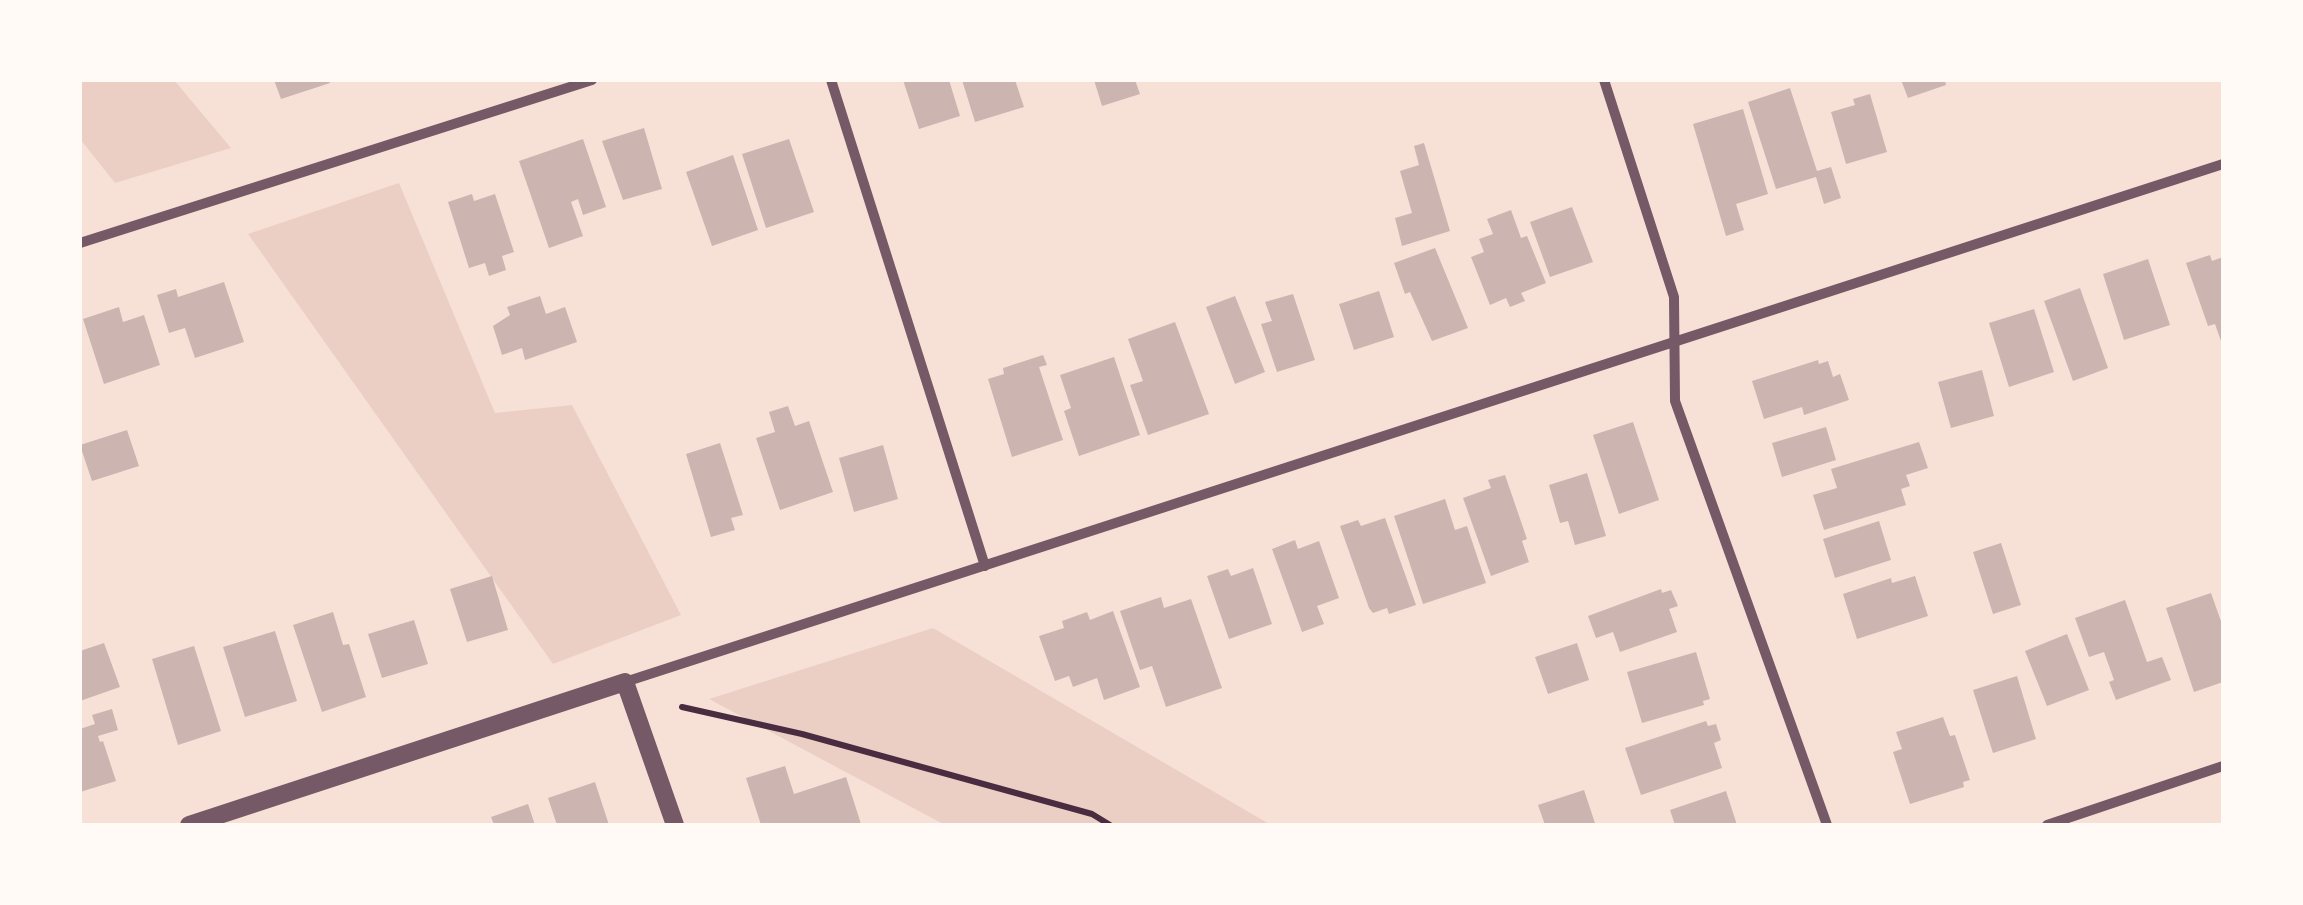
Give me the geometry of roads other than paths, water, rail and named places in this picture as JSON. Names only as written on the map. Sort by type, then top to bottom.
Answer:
[{"type":"street","points":[[80,243],[592,80]]},
{"type":"street","points":[[831,80],[986,566]]},
{"type":"street","points":[[1604,80],[1674,297],[1675,401],[1827,825]]},
{"type":"street","points":[[202,823],[2223,164]]},
{"type":"street","points":[[625,682],[675,825]]},
{"type":"street","points":[[2047,825],[2223,766]]}]
